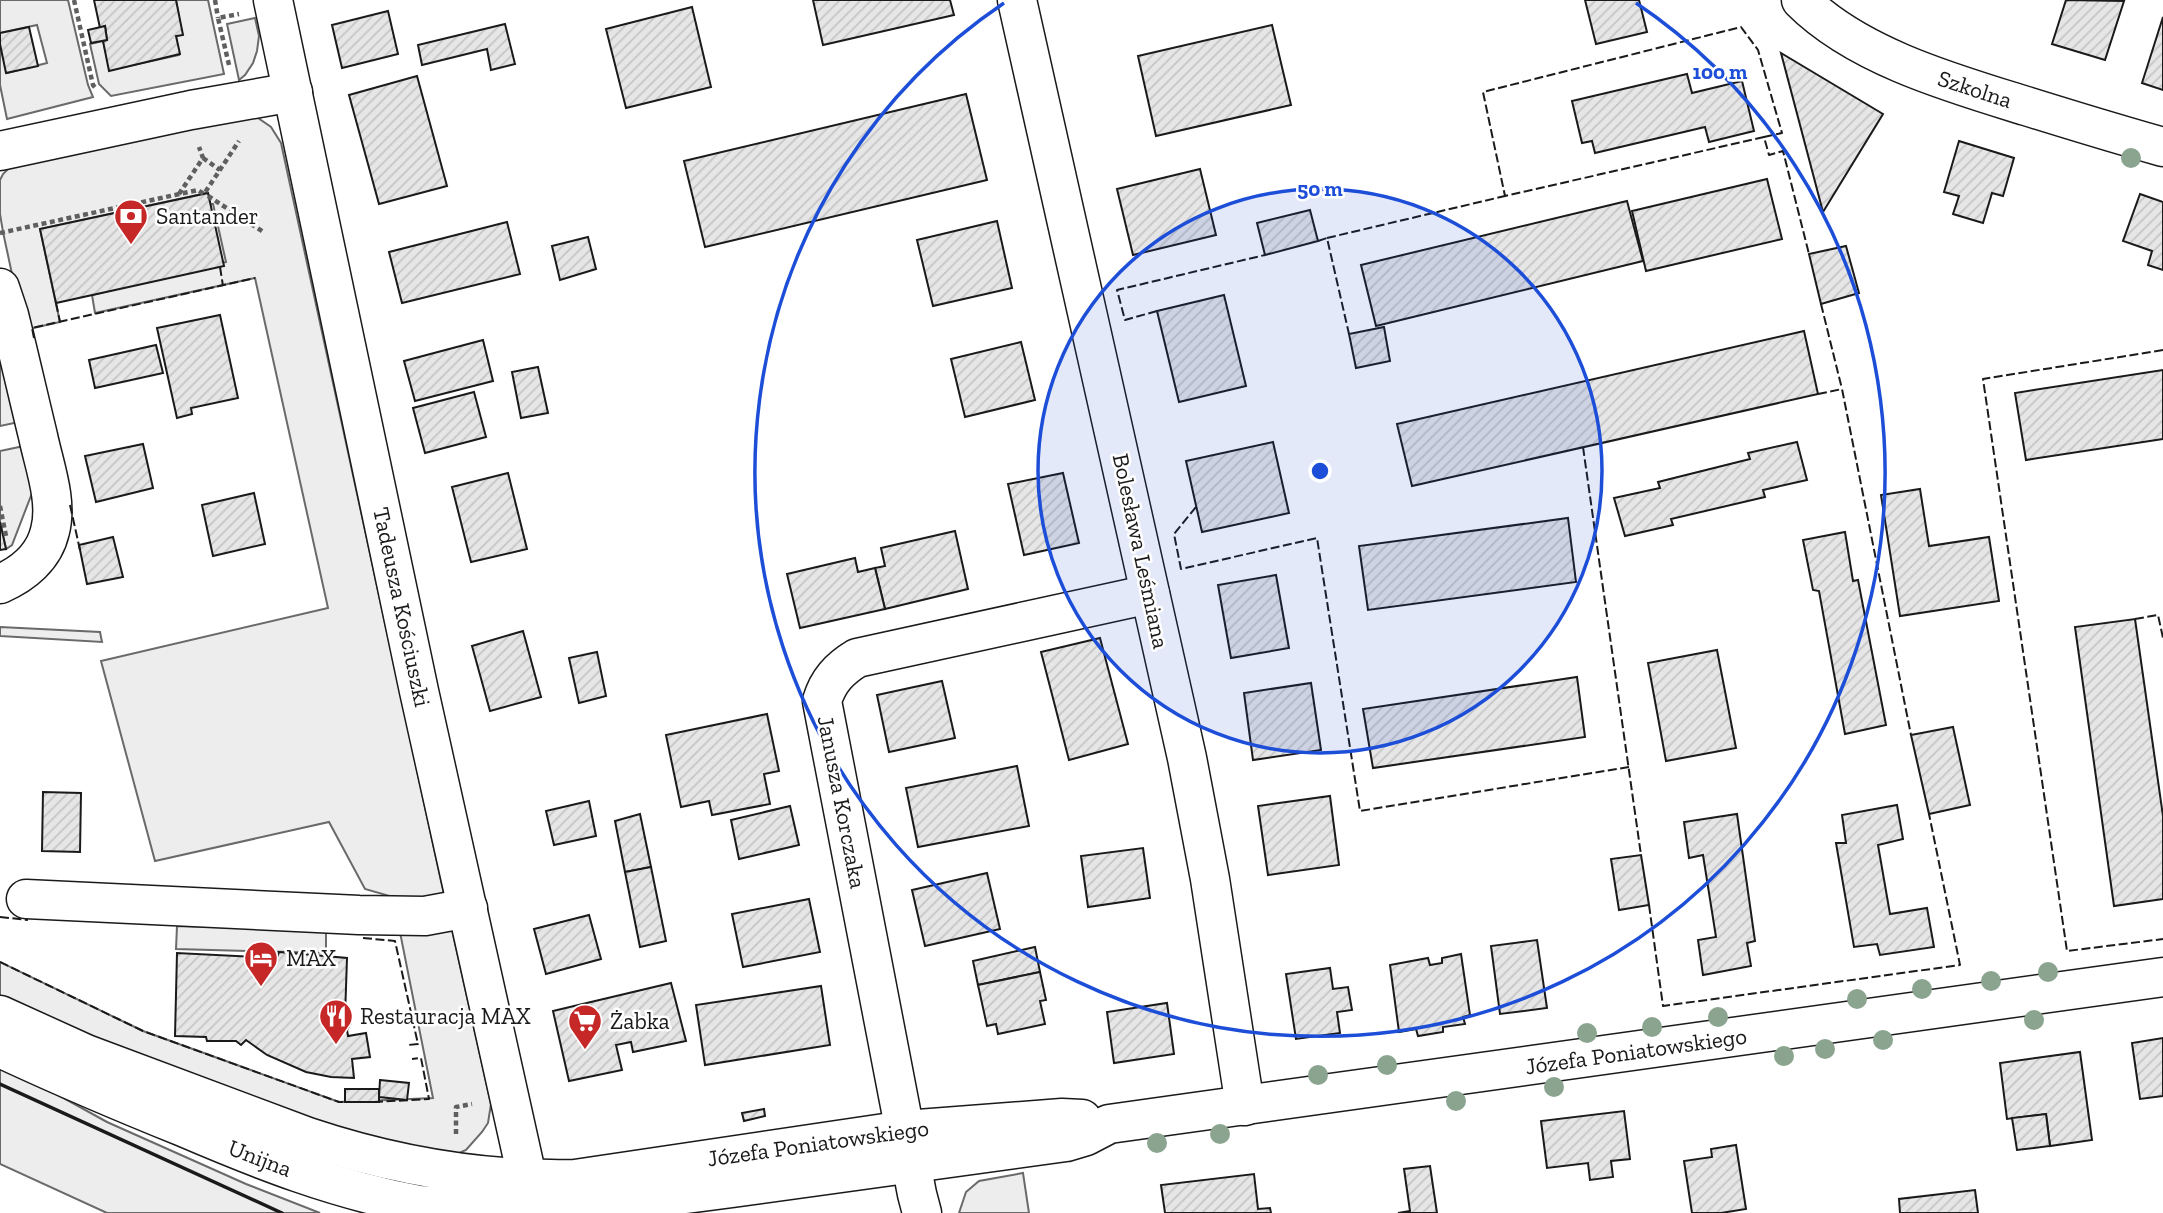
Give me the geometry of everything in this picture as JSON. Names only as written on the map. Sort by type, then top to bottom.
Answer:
[{"type":"street","name":"Bolesława Leśmiana","points":[[1017,0],[1203,836],[1245,1105]]},
{"type":"street","name":"Szkolna","points":[[1801,0],[1811,10],[1861,43],[1930,75],[2163,148]]},
{"type":"street","name":"Tadeusza Kościuszki","points":[[257,6],[293,92],[416,678],[532,1202]]},
{"type":"street","points":[[0,151],[191,110],[293,92]]},
{"type":"street","points":[[0,288],[12,327],[48,482],[53,520],[50,535],[29,566],[16,577],[0,584]]},
{"type":"street","name":"Janusza Korczaka","points":[[922,1213],[822,701],[826,688],[835,674],[857,658],[1150,594]]},
{"type":"street","points":[[26,899],[359,915],[425,916],[468,908]]},
{"type":"street","name":"Józefa Poniatowskiego","points":[[532,1202],[575,1179],[649,1167],[908,1147],[1062,1118],[1109,1125],[2163,977]]},
{"type":"street","name":"Unijna","points":[[0,1015],[86,1054],[343,1149],[403,1164],[456,1173],[532,1202]]},
{"type":"street","name":"Unijna","points":[[0,1048],[92,1090],[241,1152],[324,1182],[420,1205],[493,1212],[532,1202]]},
{"type":"path","points":[[74,0],[93,85],[103,95]]},
{"type":"path","points":[[215,0],[229,67]]},
{"type":"path","points":[[219,18],[257,6]]},
{"type":"path","points":[[83,39],[90,37]]},
{"type":"path","points":[[0,233],[198,190],[204,194],[244,135]]},
{"type":"path","points":[[203,158],[220,170]]},
{"type":"path","points":[[208,196],[265,233]]},
{"type":"path","points":[[0,506],[9,547]]},
{"type":"shaded area","points":[[0,0],[68,0],[93,97],[7,119],[0,85],[0,44],[7,73],[47,63],[37,25],[0,33]]},
{"type":"shaded area","points":[[176,0],[208,0],[224,74],[111,96],[99,84],[90,44],[103,41],[110,70],[179,55],[176,36],[182,35]]},
{"type":"shaded area","points":[[255,18],[259,36],[257,51],[253,63],[239,80],[227,24]]},
{"type":"shaded area","points":[[252,117],[271,127],[281,143],[491,1104],[488,1123],[482,1132],[466,1150],[455,1155],[404,1154],[0,1005],[0,962],[143,1031],[339,1102],[433,1098],[393,897],[365,889],[329,822],[155,861],[101,661],[328,608],[255,278],[95,313],[92,295],[226,262],[213,204],[210,204],[207,193],[40,229],[60,322],[24,330],[3,232],[0,180],[10,167]]},
{"type":"shaded area","points":[[0,328],[19,422],[0,426]]},
{"type":"shaded area","points":[[24,446],[34,488],[12,545],[6,549],[0,522],[0,451]]},
{"type":"shaded area","points":[[0,627],[100,632],[102,642],[0,636]]},
{"type":"shaded area","points":[[177,926],[326,930],[326,953],[176,949]]},
{"type":"shaded area","points":[[0,1063],[107,1122],[246,1184],[320,1213],[107,1213],[0,1164]]},
{"type":"shaded area","points":[[1023,1173],[1029,1213],[959,1213],[966,1192],[979,1181]]},
{"type":"building","points":[[94,0],[176,0],[183,35],[176,36],[180,54],[109,71],[103,41],[107,40],[105,26],[100,28]]},
{"type":"building","points":[[813,0],[950,0],[954,15],[823,45]]},
{"type":"building","points":[[1585,0],[1639,0],[1647,32],[1596,44]]},
{"type":"building","points":[[2066,0],[2124,1],[2105,60],[2052,44]]},
{"type":"building","points":[[692,7],[711,87],[626,108],[606,29]]},
{"type":"building","points":[[388,11],[398,54],[342,68],[332,25]]},
{"type":"building","points":[[2163,17],[2163,90],[2142,83]]},
{"type":"building","points":[[505,24],[515,64],[491,70],[487,49],[422,65],[418,45]]},
{"type":"building","points":[[1272,25],[1291,105],[1156,136],[1138,56]]},
{"type":"building","points":[[105,26],[107,40],[91,43],[88,30]]},
{"type":"building","points":[[29,27],[38,66],[6,73],[0,33]]},
{"type":"building","points":[[1781,53],[1883,114],[1823,212]]},
{"type":"building","points":[[1687,74],[1692,93],[1742,81],[1754,131],[1709,142],[1705,127],[1595,153],[1592,141],[1582,143],[1572,101]]},
{"type":"building","points":[[417,76],[447,186],[379,204],[349,95]]},
{"type":"building","points":[[966,94],[987,180],[705,247],[684,161]]},
{"type":"building","points":[[1959,141],[2014,158],[2003,196],[1992,193],[1983,223],[1953,214],[1959,196],[1944,192]]},
{"type":"building","points":[[1200,169],[1216,235],[1133,255],[1117,189]]},
{"type":"building","points":[[1767,179],[1782,239],[1646,271],[1632,211]]},
{"type":"building","name":"Santander","points":[[208,193],[224,266],[56,303],[40,229]]},
{"type":"building","points":[[2140,194],[2163,202],[2163,270],[2148,265],[2152,251],[2123,241]]},
{"type":"building","points":[[1627,201],[1643,261],[1376,326],[1361,265]]},
{"type":"building","points":[[1310,210],[1318,241],[1265,255],[1257,223]]},
{"type":"building","points":[[997,221],[1012,288],[933,306],[917,240]]},
{"type":"building","points":[[507,222],[520,274],[402,303],[389,252]]},
{"type":"building","points":[[588,237],[596,269],[560,280],[552,246]]},
{"type":"building","points":[[1846,246],[1859,293],[1821,304],[1809,254]]},
{"type":"building","points":[[1224,295],[1246,386],[1179,402],[1157,311]]},
{"type":"building","points":[[220,315],[238,398],[191,408],[192,414],[177,418],[157,328]]},
{"type":"building","points":[[1384,327],[1390,361],[1356,368],[1349,334]]},
{"type":"building","points":[[1804,331],[1818,394],[1412,486],[1397,424]]},
{"type":"building","points":[[483,340],[493,381],[415,401],[404,361]]},
{"type":"building","points":[[1021,342],[1035,400],[965,417],[951,359]]},
{"type":"building","points":[[156,345],[163,373],[95,388],[89,360]]},
{"type":"building","points":[[538,367],[548,413],[521,418],[512,372]]},
{"type":"building","points":[[2163,370],[2163,439],[2026,460],[2015,393]]},
{"type":"building","points":[[474,392],[486,437],[425,453],[413,408]]},
{"type":"building","points":[[1273,442],[1289,513],[1202,532],[1186,461]]},
{"type":"building","points":[[1797,442],[1807,480],[1763,490],[1765,497],[1671,519],[1673,525],[1625,536],[1614,498],[1660,488],[1658,482],[1750,459],[1748,453]]},
{"type":"building","points":[[143,444],[153,488],[96,502],[85,456]]},
{"type":"building","points":[[508,473],[527,549],[471,562],[452,487]]},
{"type":"building","points":[[1063,473],[1079,543],[1024,555],[1008,484]]},
{"type":"building","points":[[1920,489],[1929,546],[1989,537],[1999,601],[1900,616],[1881,495]]},
{"type":"building","points":[[254,493],[265,544],[213,556],[202,505]]},
{"type":"building","points":[[1568,518],[1576,582],[1368,610],[1359,546]]},
{"type":"building","points":[[0,522],[6,549],[0,550]]},
{"type":"building","points":[[955,531],[968,589],[885,609],[875,568],[885,566],[881,548]]},
{"type":"building","points":[[1845,532],[1853,581],[1858,580],[1886,725],[1845,734],[1819,591],[1813,590],[1803,540]]},
{"type":"building","points":[[113,537],[123,577],[87,584],[79,545]]},
{"type":"building","points":[[855,558],[858,572],[875,568],[885,609],[800,628],[787,574]]},
{"type":"building","points":[[1276,575],[1289,648],[1231,658],[1218,585]]},
{"type":"building","points":[[2135,619],[2163,816],[2163,899],[2114,906],[2075,627]]},
{"type":"building","points":[[523,631],[541,697],[490,711],[472,646]]},
{"type":"building","points":[[1100,638],[1128,744],[1069,760],[1041,652]]},
{"type":"building","points":[[1717,650],[1736,748],[1666,761],[1648,663]]},
{"type":"building","points":[[597,652],[606,696],[579,703],[569,658]]},
{"type":"building","points":[[1577,677],[1585,737],[1373,768],[1363,709]]},
{"type":"building","points":[[942,681],[955,738],[889,752],[877,695]]},
{"type":"building","points":[[1311,683],[1321,750],[1253,760],[1244,693]]},
{"type":"building","points":[[767,714],[779,771],[764,774],[770,804],[712,815],[709,801],[681,807],[666,735]]},
{"type":"building","points":[[1953,727],[1970,805],[1929,814],[1911,735]]},
{"type":"building","points":[[1017,766],[1029,826],[918,847],[906,788]]},
{"type":"building","points":[[43,792],[81,793],[80,852],[42,851]]},
{"type":"building","points":[[1330,796],[1339,865],[1268,875],[1258,806]]},
{"type":"building","points":[[589,801],[596,836],[554,845],[546,811]]},
{"type":"building","points":[[1897,805],[1903,839],[1878,845],[1890,914],[1927,908],[1934,947],[1880,955],[1877,944],[1854,947],[1836,843],[1846,843],[1842,815]]},
{"type":"building","points":[[790,806],[799,845],[739,859],[731,820]]},
{"type":"building","points":[[640,814],[651,867],[625,872],[615,821]]},
{"type":"building","points":[[1737,814],[1755,941],[1747,943],[1751,966],[1703,975],[1698,940],[1716,937],[1703,855],[1689,858],[1684,822]]},
{"type":"building","points":[[1143,848],[1150,898],[1088,907],[1081,856]]},
{"type":"building","points":[[1641,855],[1649,905],[1619,910],[1611,859]]},
{"type":"building","points":[[651,867],[666,941],[640,947],[625,872]]},
{"type":"building","points":[[987,873],[1000,929],[925,946],[912,890]]},
{"type":"building","points":[[809,899],[820,952],[743,967],[732,914]]},
{"type":"building","points":[[589,915],[601,959],[546,974],[534,929]]},
{"type":"building","points":[[1537,940],[1547,1008],[1500,1014],[1491,946]]},
{"type":"building","points":[[1035,947],[1040,972],[978,985],[973,961]]},
{"type":"building","name":"MAX","points":[[279,952],[347,958],[345,1017],[351,1023],[347,1030],[348,1036],[366,1033],[370,1057],[352,1059],[354,1078],[306,1072],[267,1055],[246,1040],[241,1045],[236,1041],[207,1041],[206,1037],[175,1036],[177,953],[277,958]]},
{"type":"building","points":[[1461,954],[1470,1015],[1463,1017],[1465,1024],[1443,1027],[1443,1032],[1418,1036],[1416,1029],[1399,1032],[1390,965],[1428,958],[1430,965],[1442,963],[1442,958]]},
{"type":"building","points":[[1330,968],[1333,989],[1348,987],[1352,1010],[1337,1012],[1340,1033],[1296,1039],[1286,974]]},
{"type":"building","points":[[1040,972],[1046,1000],[1040,1001],[1045,1024],[998,1034],[996,1024],[987,1026],[978,985]]},
{"type":"building","points":[[671,983],[686,1041],[633,1052],[631,1042],[616,1045],[622,1070],[569,1081],[553,1011]]},
{"type":"building","points":[[821,986],[830,1045],[705,1065],[696,1005]]},
{"type":"building","points":[[1167,1003],[1174,1054],[1114,1063],[1107,1012]]},
{"type":"building","points":[[2163,1038],[2163,1096],[2140,1099],[2132,1043]]},
{"type":"building","points":[[2080,1052],[2092,1140],[2050,1146],[2046,1114],[2007,1119],[2000,1063]]},
{"type":"building","points":[[380,1080],[409,1083],[407,1100],[379,1097]]},
{"type":"building","points":[[345,1089],[379,1089],[379,1102],[345,1102]]},
{"type":"building","points":[[764,1109],[765,1116],[744,1121],[742,1113]]},
{"type":"building","points":[[1624,1111],[1630,1159],[1611,1161],[1613,1177],[1590,1180],[1588,1163],[1547,1168],[1541,1121]]},
{"type":"building","points":[[2046,1114],[2050,1146],[2017,1150],[2012,1118]]},
{"type":"building","points":[[1736,1145],[1746,1209],[1721,1213],[1692,1213],[1684,1161],[1712,1157],[1711,1149]]},
{"type":"building","points":[[1430,1166],[1437,1213],[1398,1213],[1410,1211],[1404,1169]]},
{"type":"building","points":[[1254,1174],[1258,1209],[1270,1208],[1271,1213],[1165,1213],[1161,1185]]},
{"type":"building","points":[[1975,1190],[1978,1213],[1900,1213],[1899,1199]]},
{"type":"fence","points":[[1764,137],[1505,196],[1483,92],[1741,27],[1758,50],[1782,133],[1764,137],[1769,155],[1783,151],[1809,254]]},
{"type":"fence","points":[[1327,238],[1505,196]]},
{"type":"fence","points":[[1318,241],[1327,238],[1349,334]]},
{"type":"fence","points":[[1157,311],[1125,320],[1117,290],[1265,255]]},
{"type":"fence","points":[[220,267],[223,286]]},
{"type":"fence","points":[[34,338],[32,328],[255,278]]},
{"type":"fence","points":[[56,303],[60,322]]},
{"type":"fence","points":[[1821,304],[1842,389]]},
{"type":"fence","points":[[2163,350],[1983,379],[2067,951],[2163,939]]},
{"type":"fence","points":[[1818,394],[1842,389],[1911,735]]},
{"type":"fence","points":[[1583,447],[1641,855]]},
{"type":"fence","points":[[70,505],[80,550]]},
{"type":"fence","points":[[1196,507],[1174,534],[1181,569],[1317,538],[1360,811],[1629,767]]},
{"type":"fence","points":[[2135,619],[2158,615],[2163,638]]},
{"type":"fence","points":[[1649,905],[1663,1006],[1960,965],[1929,814]]},
{"type":"fence","points":[[0,917],[28,920]]},
{"type":"fence","points":[[363,938],[395,941],[418,1044],[408,1045]]},
{"type":"fence","points":[[0,962],[143,1031],[339,1102],[350,1102]]},
{"type":"fence","points":[[374,1102],[429,1099],[421,1058],[412,1059]]},
{"type":"wall","points":[[0,1084],[282,1213]]},
{"type":"place","name":"Santander","points":[[131,246]]},
{"type":"place","name":"MAX","points":[[261,988]]},
{"type":"place","name":"Restauracja MAX","points":[[336,1046]]},
{"type":"place","name":"Żabka","points":[[585,1051]]}]
